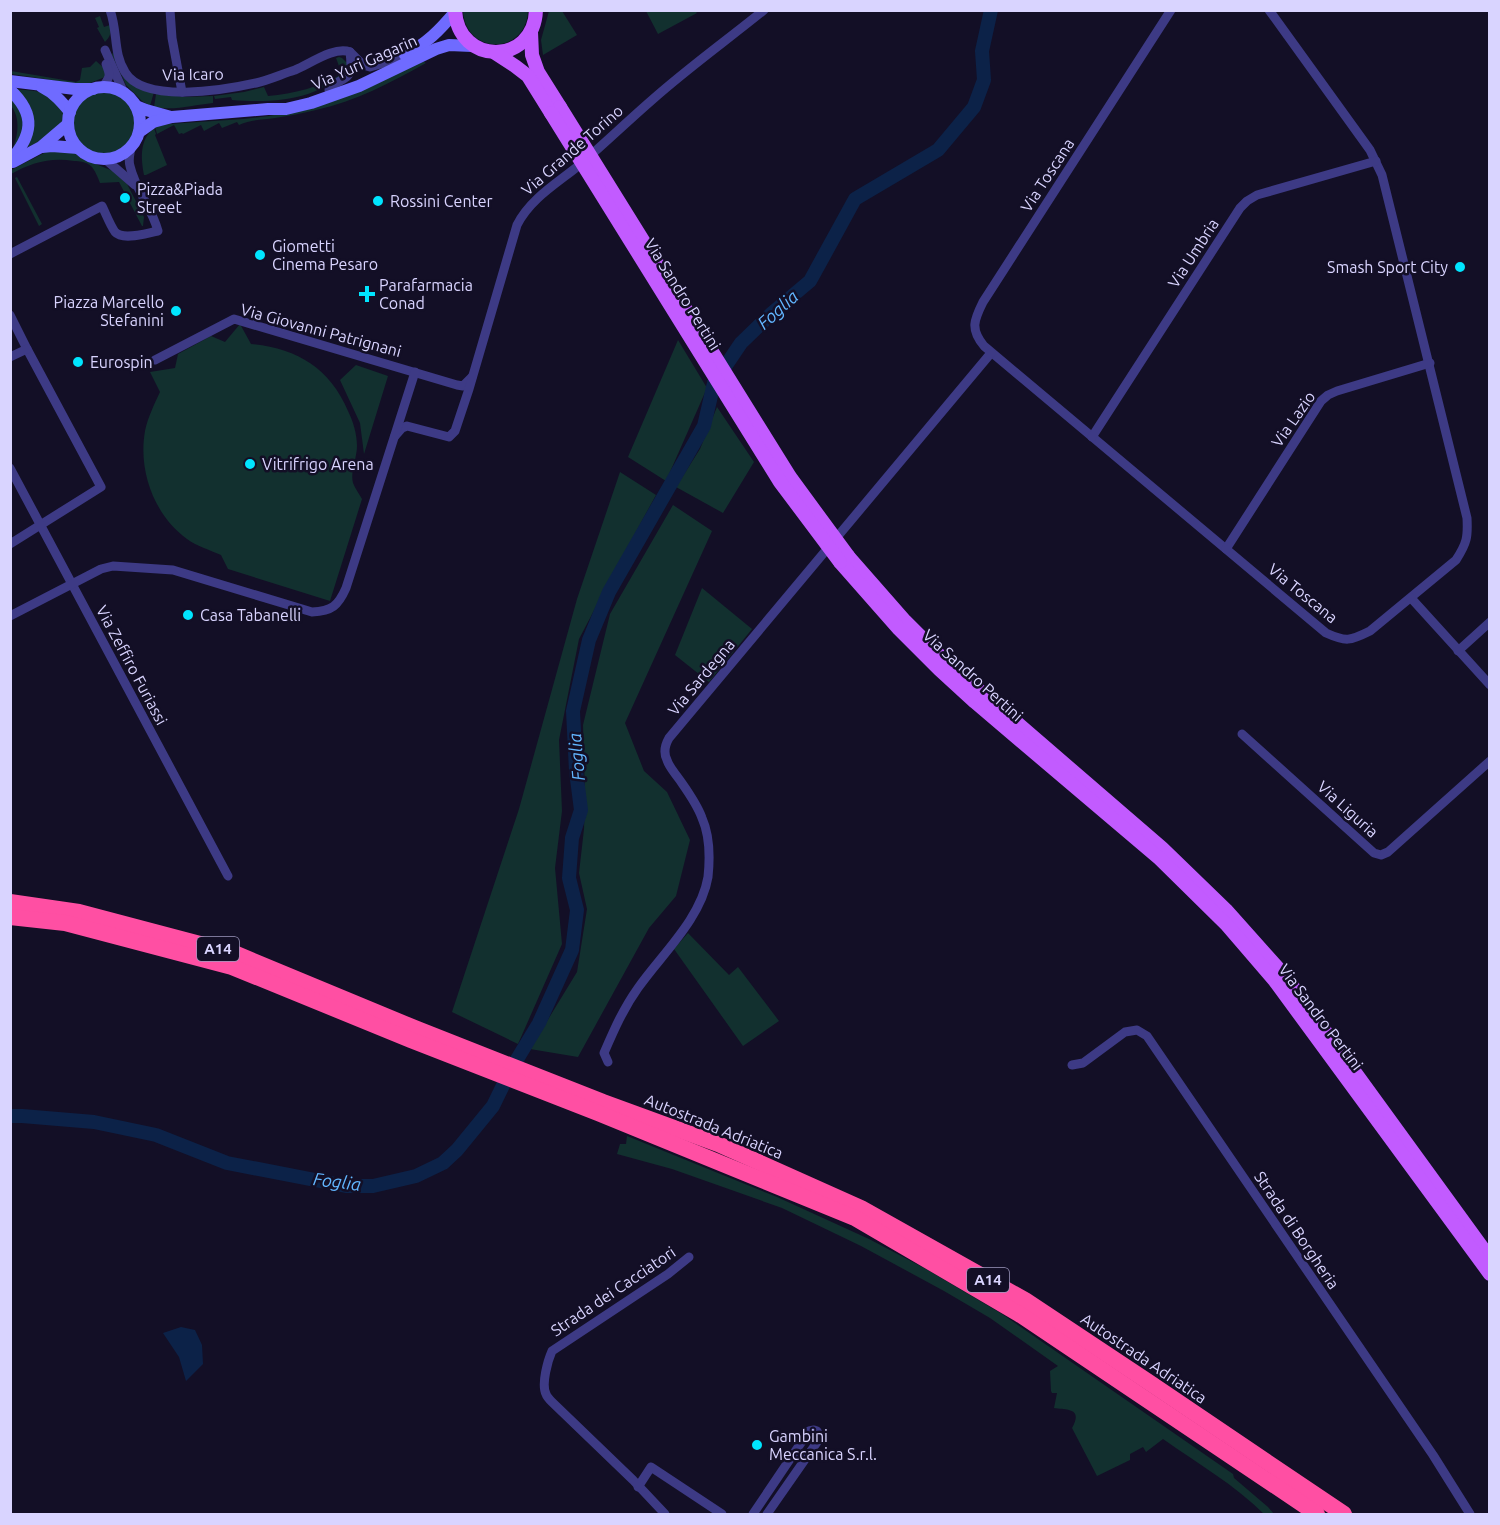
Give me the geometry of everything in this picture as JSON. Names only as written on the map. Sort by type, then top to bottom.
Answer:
[{"type":"highway","name":"Autostrada Adriatica","points":[[10,902],[79,912],[234,953],[414,1034]]},
{"type":"highway","name":"Autostrada Adriatica","points":[[10,917],[66,923],[232,967],[414,1034],[600,1107],[855,1218],[1019,1314],[1317,1515]]},
{"type":"highway","name":"Autostrada Adriatica","points":[[600,1107],[718,1144],[861,1208],[1024,1300],[1344,1515]]},
{"type":"main road","points":[[455,11],[459,31],[465,39],[472,46],[483,51],[495,52],[516,47],[524,40],[531,32],[536,11]]},
{"type":"main road","name":"Via Yuri Gagarin","points":[[268,109],[355,80],[398,59],[430,40],[441,30],[455,11]]},
{"type":"main road","name":"Via Sandro Pertini","points":[[531,32],[532,55],[556,110]]},
{"type":"main road","name":"Via Yuri Gagarin","points":[[140,132],[153,122],[172,117],[286,109],[311,103],[359,86],[436,49],[449,45],[472,46]]},
{"type":"main road","name":"Via Sandro Pertini","points":[[495,52],[528,76],[556,110],[844,559],[899,629],[939,669],[1160,859],[1226,924],[1275,981],[1490,1274]]},
{"type":"main road","points":[[10,81],[38,85],[110,88],[124,93]]},
{"type":"main road","points":[[38,85],[58,97],[69,118]]},
{"type":"main road","points":[[98,88],[83,94],[75,102],[69,118],[69,133],[78,148],[86,154],[105,159],[124,154],[140,132],[140,114],[136,106]]},
{"type":"main road","points":[[10,90],[24,106],[28,119],[25,142],[10,163]]},
{"type":"main road","name":"Via Yuri Gagarin","points":[[124,93],[136,106],[172,117]]},
{"type":"main road","points":[[10,163],[41,147],[69,118]]},
{"type":"main road","points":[[41,147],[78,148]]},
{"type":"main road","name":"Via Sandro Pertini","points":[[844,559],[944,660],[1162,848],[1226,910],[1285,976],[1490,1258]]},
{"type":"street","name":"Via Icaro","points":[[110,10],[116,32],[119,60],[124,72],[131,81],[139,86],[156,90],[182,92],[232,88],[296,69],[327,55],[344,50],[350,52]]},
{"type":"street","points":[[170,10],[172,38],[182,92]]},
{"type":"street","name":"Via Grande Torino","points":[[746,25],[758,10]]},
{"type":"street","name":"Via Grande Torino","points":[[395,436],[407,426],[441,436],[452,435],[472,377],[517,225],[523,213],[653,99],[764,10]]},
{"type":"street","name":"Via Toscana","points":[[1171,10],[983,302],[975,317],[974,328],[977,338],[992,353],[1326,633],[1341,640],[1355,639],[1370,632],[1456,560],[1464,548],[1468,534],[1467,518],[1382,175],[1370,150],[1269,10]]},
{"type":"street","points":[[98,88],[108,80],[110,74],[104,59],[105,50],[116,41]]},
{"type":"street","points":[[105,50],[124,93]]},
{"type":"street","name":"Via Yuri Gagarin","points":[[350,52],[363,65],[369,67],[398,59]]},
{"type":"street","name":"Via Yuri Gagarin","points":[[329,90],[330,86],[347,78],[352,68],[350,52]]},
{"type":"street","points":[[10,254],[102,206],[115,232],[120,236],[129,237],[158,231],[130,166],[131,147]]},
{"type":"street","points":[[105,159],[138,187]]},
{"type":"street","name":"Via Umbria","points":[[1092,437],[1240,208],[1247,201],[1257,195],[1376,161]]},
{"type":"street","points":[[10,315],[101,487],[10,544]]},
{"type":"street","name":"Via Giovanni Patrignani","points":[[155,360],[234,319],[415,372]]},
{"type":"street","points":[[10,357],[27,349]]},
{"type":"street","name":"Via Sardegna","points":[[608,1062],[604,1053],[620,1016],[637,988],[687,925],[698,906],[707,880],[709,842],[703,820],[692,797],[667,761],[665,753],[669,738],[992,353]]},
{"type":"street","name":"Via Lazio","points":[[1226,549],[1321,401],[1337,391],[1430,363]]},
{"type":"street","points":[[10,616],[101,569],[113,566],[173,570],[312,612],[332,608],[340,600],[346,588],[415,372],[463,386],[472,377]]},
{"type":"street","name":"Via Zeffiro Furiassi","points":[[11,470],[228,876]]},
{"type":"street","points":[[1410,598],[1490,685]]},
{"type":"street","points":[[1458,651],[1490,622]]},
{"type":"street","name":"Via Liguria","points":[[1242,734],[1374,853],[1381,855],[1388,852],[1490,761]]},
{"type":"street","name":"Strada di Borgheria","points":[[1071,1065],[1083,1063],[1125,1032],[1137,1030],[1147,1036],[1433,1455],[1470,1515]]},
{"type":"street","name":"Strada dei Cacciatori","points":[[665,1515],[633,1480],[552,1402],[544,1387],[545,1375],[552,1351],[650,1286],[689,1257]]},
{"type":"street","points":[[753,1515],[809,1431],[818,1431],[820,1438],[767,1515]]},
{"type":"street","points":[[638,1486],[651,1467],[722,1515]]},
{"type":"green space","points":[[528,10],[525,25],[518,35],[508,42],[496,44],[485,42],[474,36],[467,26],[463,11]]},
{"type":"green space","points":[[549,11],[562,11],[577,35],[543,55],[541,40]]},
{"type":"green space","points":[[646,11],[695,11],[697,13],[658,34]]},
{"type":"green space","points":[[100,16],[104,27],[110,25],[111,28],[105,42],[97,28],[99,27],[95,18]]},
{"type":"green space","points":[[113,52],[123,76],[154,92],[150,106],[126,85],[112,55]]},
{"type":"green space","points":[[339,57],[348,62],[345,74],[308,94],[289,99],[260,101],[232,100],[231,97],[215,99],[214,96],[264,87],[268,96],[306,89],[342,74],[336,58]]},
{"type":"green space","points":[[421,60],[426,63],[386,84],[345,102],[316,110],[239,125],[237,122],[222,128],[219,123],[204,131],[201,125],[183,134],[179,134],[174,125],[157,134],[155,127],[169,124],[269,116],[298,110]]},
{"type":"green space","points":[[96,61],[105,69],[105,77],[85,85],[11,74],[11,71],[76,82],[80,80],[82,68],[90,67]]},
{"type":"green space","points":[[13,89],[46,94],[62,111],[63,118],[54,131],[24,149],[29,137]]},
{"type":"green space","points":[[98,92],[110,92],[126,101],[133,111],[135,123],[133,135],[126,145],[110,154],[98,154],[87,149],[78,140],[73,129],[73,117],[78,106],[87,97]]},
{"type":"green space","points":[[156,94],[186,97],[213,96],[213,103],[176,108],[154,107]]},
{"type":"green space","points":[[11,96],[20,106],[25,132],[12,150],[18,128],[11,106]]},
{"type":"green space","points":[[154,128],[167,165],[144,175],[143,144]]},
{"type":"green space","points":[[50,150],[72,151],[81,158],[113,171],[127,184],[144,217],[143,226],[119,182],[100,183],[92,168],[85,163],[49,160],[11,174],[11,170]]},
{"type":"green space","points":[[17,177],[42,224],[39,226],[15,178]]},
{"type":"green space","name":"Vitrifrigo Arena","points":[[240,324],[251,344],[283,350],[310,363],[321,372],[341,396],[353,423],[357,446],[352,479],[362,499],[330,601],[228,569],[221,555],[195,544],[175,529],[157,505],[151,491],[143,446],[151,411],[160,392],[150,372],[175,368],[178,354],[211,336],[225,342]]},
{"type":"green space","points":[[678,340],[707,388],[666,481],[628,457]]},
{"type":"green space","points":[[356,365],[388,376],[364,454],[360,423],[340,380]]},
{"type":"green space","points":[[717,407],[754,462],[723,513],[676,487],[700,449]]},
{"type":"green space","points":[[620,472],[656,495],[579,639],[559,740],[562,811],[555,868],[562,944],[518,1044],[452,1012],[519,809],[577,599]]},
{"type":"green space","points":[[673,505],[712,531],[625,723],[644,771],[667,792],[690,840],[676,896],[649,928],[578,1057],[530,1049],[577,972],[587,909],[579,873],[585,795],[583,725],[610,614]]},
{"type":"green space","points":[[702,588],[752,629],[709,682],[675,655]]},
{"type":"green space","points":[[688,933],[729,975],[738,967],[779,1021],[743,1046],[674,949]]},
{"type":"green space","points":[[627,1136],[777,1197],[869,1239],[926,1269],[1002,1314],[1233,1474],[1234,1478],[1274,1514],[1264,1514],[1228,1484],[1163,1439],[1146,1452],[1143,1447],[1130,1454],[1130,1460],[1097,1476],[1072,1428],[1075,1413],[1054,1408],[1057,1393],[1051,1391],[1050,1371],[1058,1366],[990,1318],[944,1291],[861,1246],[782,1208],[672,1169],[617,1154],[620,1144],[626,1144]]},
{"type":"water","points":[[181,1327],[195,1330],[202,1345],[203,1364],[186,1381],[179,1357],[163,1333]]},
{"type":"waterway","name":"Foglia","points":[[10,1116],[94,1122],[156,1135],[227,1163],[346,1186],[373,1186],[416,1176],[443,1163],[457,1150],[493,1106],[510,1071],[539,1023],[572,950],[577,910],[569,878],[572,838],[581,810],[576,771],[573,711],[589,640],[609,592],[704,426],[714,383],[741,343],[810,281],[855,199],[938,150],[974,107],[984,80],[982,51],[991,10]]},
{"type":"place","name":"Pizza&Piada Street","points":[[125,198]]},
{"type":"place","name":"Rossini Center","points":[[378,201]]},
{"type":"place","name":"Giometti Cinema Pesaro","points":[[260,255]]},
{"type":"place","name":"Smash Sport City","points":[[1460,267]]},
{"type":"place","name":"Parafarmacia Conad","points":[[367,294]]},
{"type":"place","name":"Piazza Marcello Stefanini","points":[[176,311]]},
{"type":"place","name":"Eurospin","points":[[78,362]]},
{"type":"place","name":"Vitrifrigo Arena","points":[[250,464]]},
{"type":"place","name":"Casa Tabanelli","points":[[188,615]]},
{"type":"place","name":"Gambini Meccanica S.r.l.","points":[[757,1445]]}]
